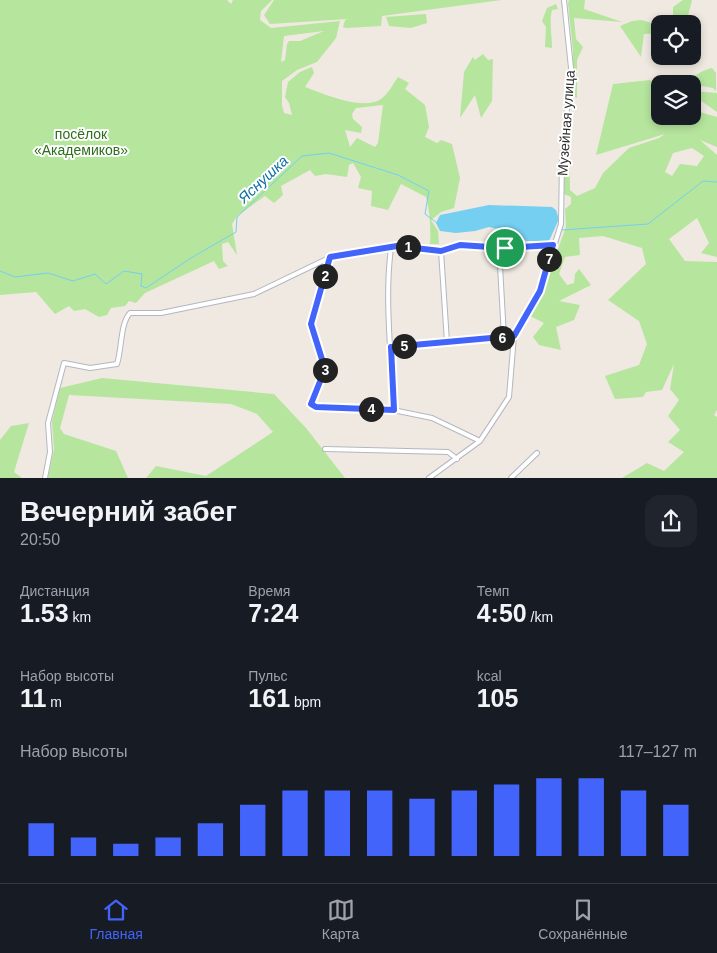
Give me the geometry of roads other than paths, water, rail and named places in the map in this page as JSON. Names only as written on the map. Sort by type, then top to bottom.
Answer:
[{"type":"street","name":"Музейная улица","points":[[514,336],[540,291],[561,224],[562,159],[571,68],[564,0]]},
{"type":"street","points":[[45,478],[50,452],[48,423],[64,363],[90,368],[117,364],[122,348],[124,319],[130,313],[161,313],[254,294],[330,257],[397,246],[441,251],[460,245],[499,248],[553,245]]},
{"type":"street","points":[[391,248],[387,272],[387,308],[394,410]]},
{"type":"street","points":[[499,248],[504,337]]},
{"type":"street","points":[[441,251],[447,342]]},
{"type":"street","points":[[330,257],[311,324],[325,369],[311,404],[316,407],[394,410],[432,418],[480,441]]},
{"type":"street","points":[[391,347],[514,336],[509,397],[480,441],[429,478]]},
{"type":"street","points":[[326,449],[448,452],[457,459]]},
{"type":"street","points":[[511,478],[537,453]]},
{"type":"water","points":[[489,205],[552,207],[556,210],[559,219],[549,241],[526,241],[518,234],[489,227],[456,233],[440,231],[436,223],[440,215]]},
{"type":"waterway","name":"Яснушка","points":[[0,271],[15,277],[48,273],[73,281],[95,274],[106,284],[124,271],[142,274],[141,286],[146,288],[191,258],[236,232],[237,217],[302,156],[329,153],[398,175],[429,191],[425,214],[437,223]]},
{"type":"waterway","name":"Яснушка","points":[[562,230],[648,224],[703,181],[717,182]]},
{"type":"park label","name":"посёлок «Академиков»","points":[[81,142]]}]
